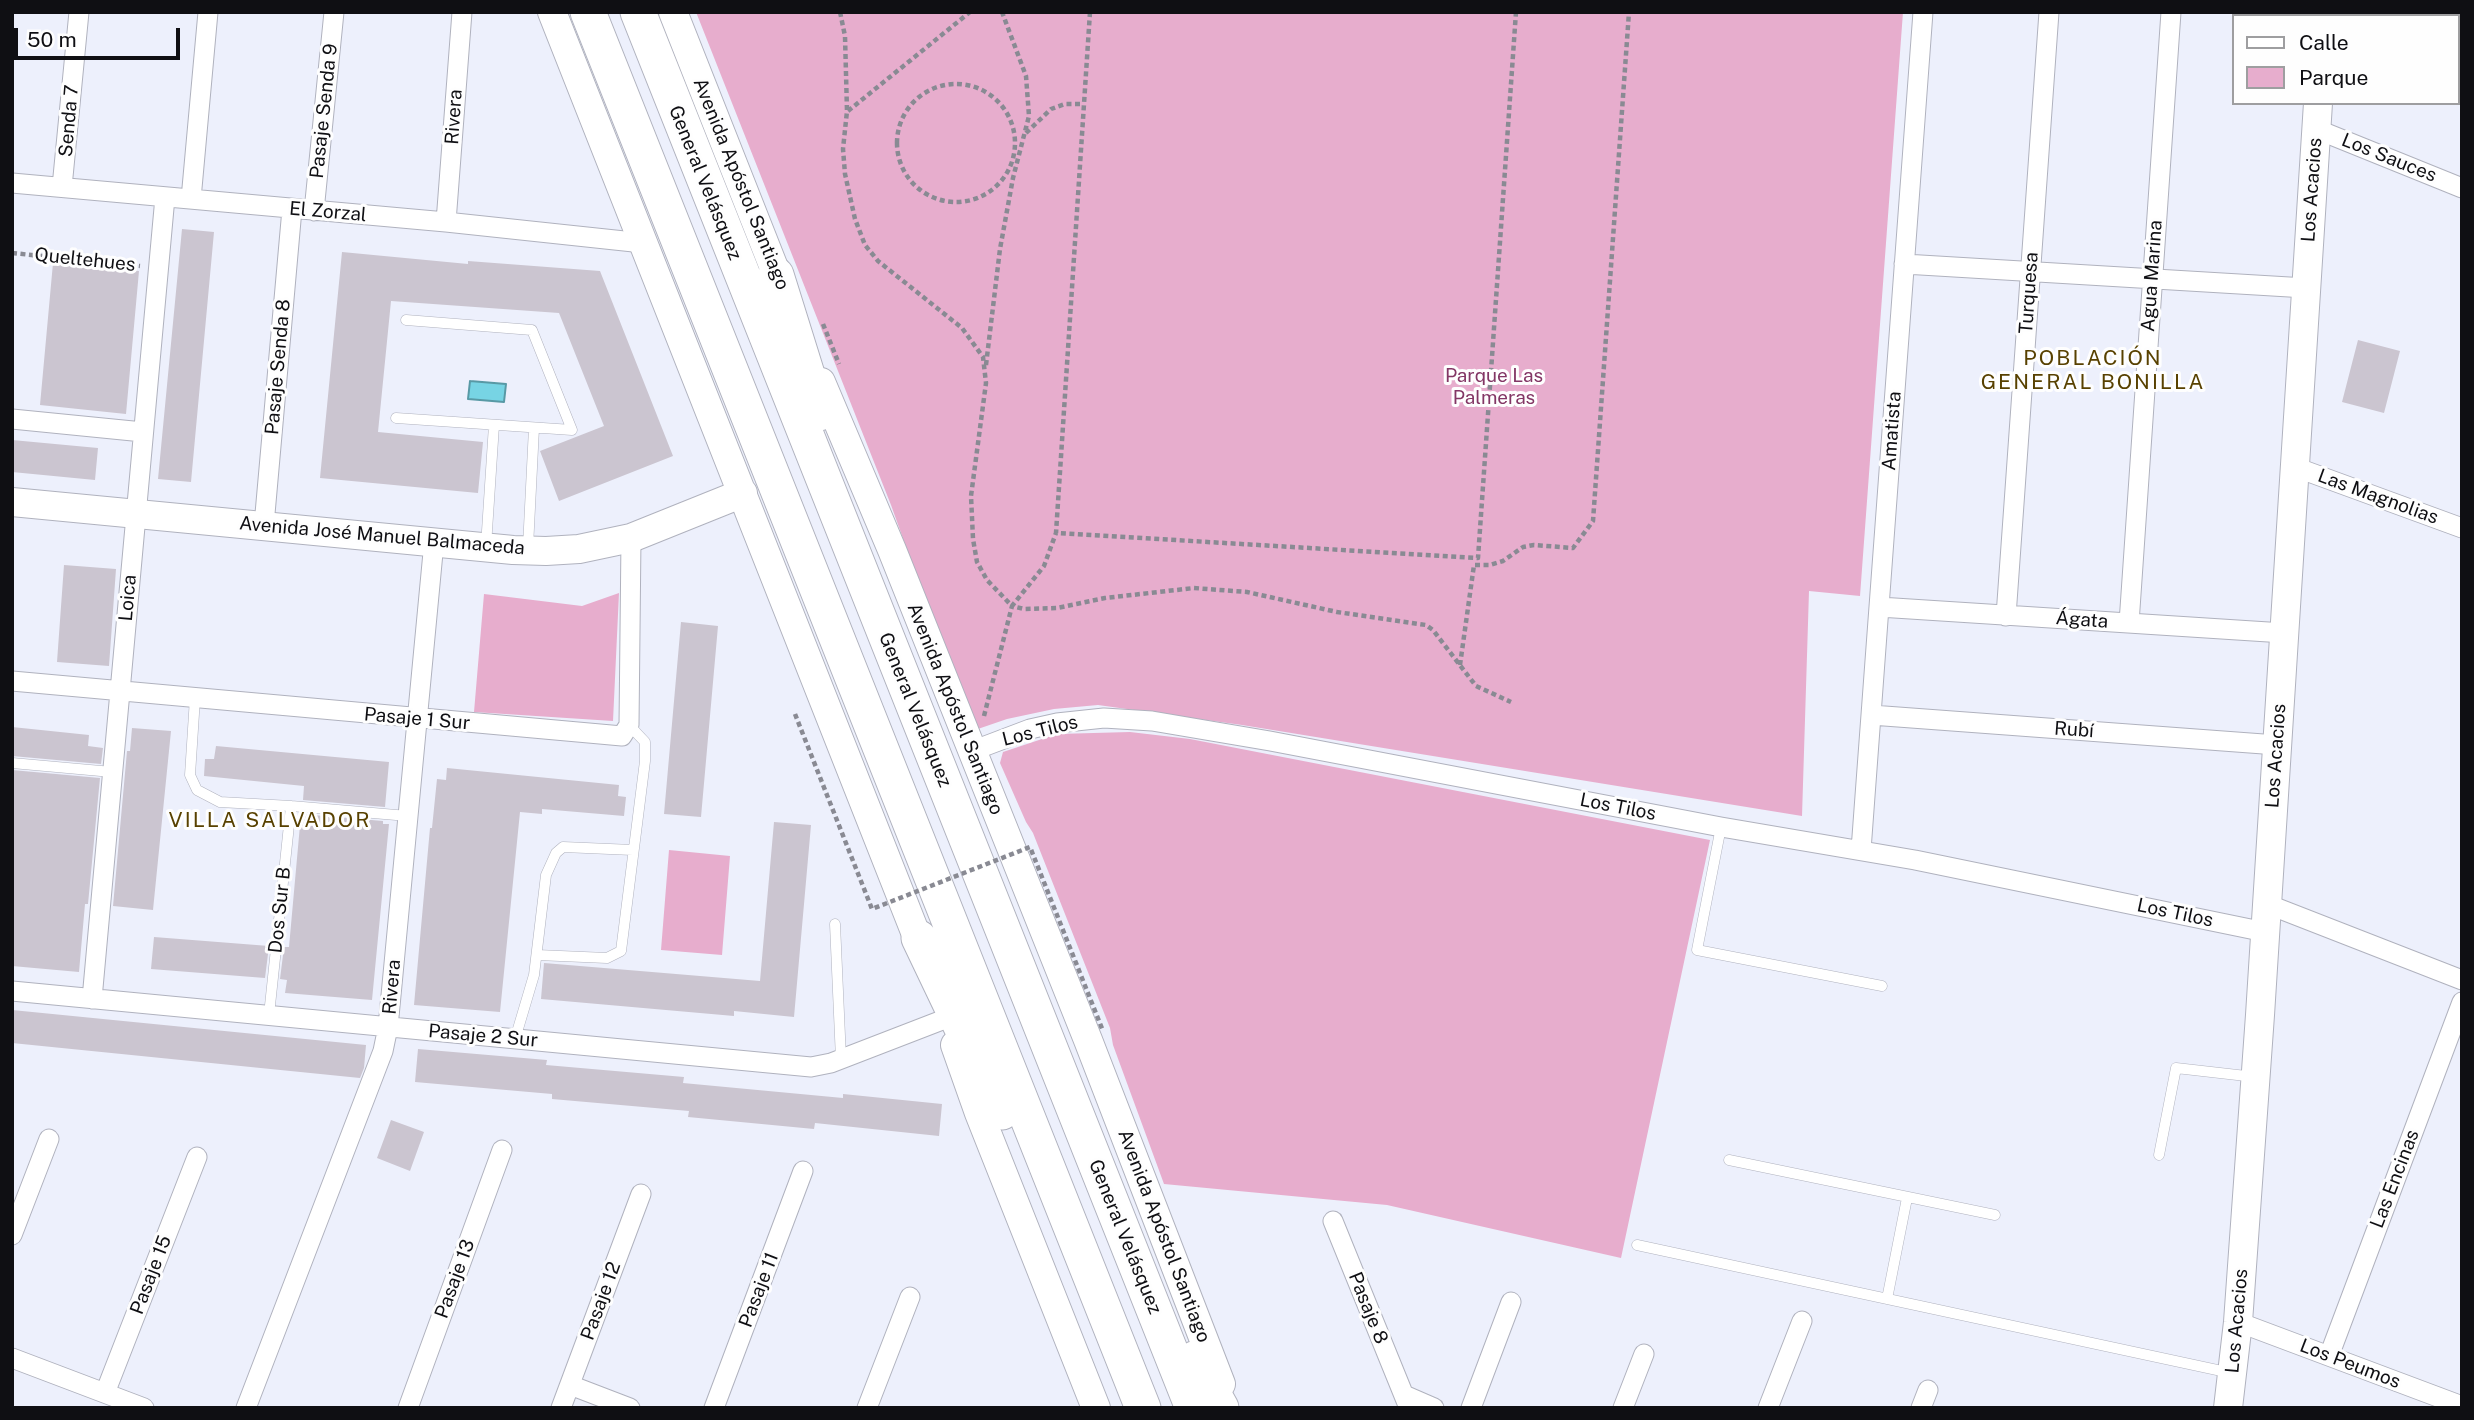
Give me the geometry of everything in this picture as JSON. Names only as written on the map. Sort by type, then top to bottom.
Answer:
[{"type":"highway","points":[[588,12],[1143,1408]]},
{"type":"highway","name":"General Velásquez","points":[[638,12],[1193,1408]]},
{"type":"highway","points":[[776,275],[896,664]]},
{"type":"highway","points":[[919,938],[1009,1129],[1104,1312]]},
{"type":"highway","points":[[1117,1216],[1221,1408]]},
{"type":"main road","points":[[552,12],[919,938],[979,1113],[1096,1408]]},
{"type":"main road","name":"Avenida Apóstol Santiago","points":[[673,12],[776,275],[891,550],[977,739],[1230,1408]]},
{"type":"main road","name":"Los Acacios","points":[[2228,1408],[2238,1322],[2267,904],[2317,116]]},
{"type":"main road","name":"Avenida José Manuel Balmaceda","points":[[12,502],[528,551],[579,549],[631,538],[743,493]]},
{"type":"street","name":"Senda 7","points":[[62,187],[79,12]]},
{"type":"street","points":[[191,199],[208,12]]},
{"type":"street","name":"Pasaje Senda 9","points":[[314,211],[334,12]]},
{"type":"street","name":"Rivera","points":[[446,222],[462,12]]},
{"type":"street","name":"Amatista","points":[[1861,850],[1923,12]]},
{"type":"street","name":"Turquesa","points":[[2006,615],[2049,12]]},
{"type":"street","name":"Agua Marina","points":[[2129,623],[2171,12]]},
{"type":"street","name":"Los Sauces","points":[[2317,116],[2462,188]]},
{"type":"street","name":"El Zorzal","points":[[12,183],[446,222],[643,243]]},
{"type":"street","name":"Loica","points":[[92,999],[165,197]]},
{"type":"street","name":"Pasaje Senda 8","points":[[264,525],[292,209]]},
{"type":"street","points":[[1904,264],[2306,288]]},
{"type":"street","points":[[12,419],[143,432]]},
{"type":"street","name":"Las Magnolias","points":[[2295,467],[2462,528]]},
{"type":"street","points":[[629,725],[631,538]]},
{"type":"street","name":"Rivera","points":[[246,1408],[375,1078],[388,1027],[434,542]]},
{"type":"street","name":"Ágata","points":[[1879,607],[2284,633]]},
{"type":"street","name":"Pasaje 1 Sur","points":[[12,681],[607,736],[622,736],[629,725]]},
{"type":"street","name":"Rubí","points":[[1871,715],[2277,745]]},
{"type":"street","name":"Los Tilos","points":[[977,739],[1057,723],[1104,718],[1140,720],[1283,744],[1721,827],[1861,850],[2265,932]]},
{"type":"street","points":[[2267,904],[2462,980]]},
{"type":"street","name":"Pasaje 2 Sur","points":[[12,991],[801,1067],[820,1066],[946,1019]]},
{"type":"street","name":"Las Encinas","points":[[2329,1356],[2462,1002]]},
{"type":"street","points":[[12,1235],[49,1139]]},
{"type":"street","name":"Pasaje 13","points":[[408,1408],[502,1150]]},
{"type":"street","name":"Pasaje 15","points":[[105,1393],[197,1157]]},
{"type":"street","name":"Pasaje 11","points":[[714,1408],[803,1171]]},
{"type":"street","name":"Pasaje 12","points":[[561,1408],[640,1194]]},
{"type":"street","name":"Pasaje 8","points":[[1333,1221],[1406,1402]]},
{"type":"street","points":[[867,1408],[909,1297]]},
{"type":"street","points":[[1471,1408],[1511,1302]]},
{"type":"street","points":[[1768,1408],[1802,1321]]},
{"type":"street","name":"Los Peumos","points":[[2238,1322],[2462,1406]]},
{"type":"street","points":[[1623,1408],[1644,1354]]},
{"type":"street","points":[[12,1358],[144,1408]]},
{"type":"street","points":[[570,1385],[630,1408]]},
{"type":"street","points":[[1406,1402],[1434,1408]]},
{"type":"lane","points":[[397,418],[572,430],[532,330],[406,320]]},
{"type":"lane","points":[[485,548],[494,425]]},
{"type":"lane","points":[[528,551],[534,428]]},
{"type":"lane","points":[[195,698],[190,775],[197,790],[220,802],[408,816]]},
{"type":"lane","points":[[537,955],[607,958],[621,951],[645,761],[645,742],[629,725]]},
{"type":"lane","points":[[12,763],[112,772]]},
{"type":"lane","name":"Dos Sur B","points":[[269,1015],[291,806]]},
{"type":"lane","points":[[1721,827],[1697,950],[1882,986]]},
{"type":"lane","points":[[515,1039],[534,975],[546,875],[556,853],[563,847],[634,850]]},
{"type":"lane","points":[[835,924],[841,1059]]},
{"type":"lane","points":[[2159,1156],[2176,1068],[2255,1077]]},
{"type":"lane","points":[[1729,1160],[1995,1215]]},
{"type":"lane","points":[[1887,1299],[1907,1198]]},
{"type":"lane","points":[[1637,1245],[2232,1373]]},
{"type":"path","points":[[841,12],[845,27],[845,174],[855,219],[865,245],[885,268],[962,328],[978,348],[985,370]]},
{"type":"path","points":[[847,111],[970,12]]},
{"type":"path","points":[[1002,12],[1026,76],[1029,116],[1013,178],[1000,249],[971,496],[977,562],[987,580],[1012,606],[1024,608],[1057,608],[1105,598],[1194,588],[1247,592],[1337,612],[1426,625],[1476,686],[1511,702]]},
{"type":"path","points":[[977,739],[1012,606],[1044,566],[1056,533],[1090,12]]},
{"type":"path","points":[[1056,533],[1478,558],[1516,12]]},
{"type":"path","points":[[1460,666],[1474,565],[1490,565],[1503,561],[1523,547],[1534,545],[1573,548],[1592,521],[1629,12]]},
{"type":"path","points":[[1016,144],[1013,125],[1004,107],[989,94],[971,86],[952,84],[933,88],[917,99],[905,113],[898,131],[897,150],[903,169],[914,184],[930,195],[948,201],[968,201],[987,193],[1002,181],[1012,164],[1016,144],[1051,108],[1065,104],[1083,104]]},
{"type":"path","name":"Queltehues","points":[[12,253],[158,268]]},
{"type":"path","points":[[795,714],[872,909],[1030,847],[1103,1031]]},
{"type":"green space","name":"Parque Las Palmeras","points":[[696,12],[1903,12],[1860,596],[1809,591],[1802,816],[1242,725],[1098,705],[1054,709],[1007,719],[972,731],[891,505]]},
{"type":"green space","points":[[619,593],[613,721],[474,712],[484,594],[582,606]]},
{"type":"green space","points":[[1130,732],[1190,739],[1710,840],[1621,1258],[1387,1205],[1164,1184],[1113,1045],[1110,1028],[1033,833],[1000,763],[1003,752],[1057,734]]},
{"type":"green space","points":[[669,850],[730,856],[722,955],[661,950]]},
{"type":"water","points":[[470,381],[506,384],[504,402],[468,399]]},
{"type":"building","points":[[182,229],[214,232],[191,482],[158,479]]},
{"type":"building","points":[[342,252],[468,264],[468,261],[600,271],[673,456],[559,501],[540,451],[604,426],[559,313],[391,301],[378,432],[483,442],[478,493],[320,478]]},
{"type":"building","points":[[53,263],[139,271],[126,414],[40,405]]},
{"type":"building","points":[[2358,340],[2400,351],[2384,413],[2342,402]]},
{"type":"building","points":[[12,440],[98,448],[95,480],[12,472]]},
{"type":"building","points":[[64,565],[116,569],[109,666],[57,662]]},
{"type":"building","points":[[681,622],[718,626],[701,817],[664,814]]},
{"type":"building","points":[[12,727],[89,735],[88,746],[103,748],[101,764],[12,756]]},
{"type":"building","points":[[132,728],[171,731],[153,910],[113,906],[127,751],[130,751]]},
{"type":"building","points":[[216,746],[389,762],[385,807],[303,800],[304,786],[204,776],[205,759],[214,759]]},
{"type":"building","points":[[447,768],[619,785],[618,796],[626,797],[624,816],[542,809],[542,814],[520,812],[500,1012],[414,1005],[430,828],[437,779],[446,780]]},
{"type":"building","points":[[12,770],[100,778],[79,972],[12,966]]},
{"type":"building","points":[[301,814],[383,821],[383,824],[389,824],[372,1000],[285,993],[287,980],[280,979],[284,947],[289,947]]},
{"type":"building","points":[[774,822],[811,825],[794,1017],[734,1011],[734,1016],[541,999],[544,963],[760,981]]},
{"type":"building","points":[[154,937],[269,946],[265,978],[151,969]]},
{"type":"building","points":[[12,1010],[366,1045],[364,1068],[360,1078],[12,1043]]},
{"type":"building","points":[[418,1049],[547,1060],[546,1065],[684,1077],[683,1083],[942,1104],[939,1136],[815,1123],[814,1129],[688,1117],[689,1111],[552,1099],[552,1094],[415,1082]]},
{"type":"building","points":[[391,1120],[424,1132],[410,1171],[377,1158]]},
{"type":"district","name":"POBLACIÓN GENERAL BONILLA","points":[[2093,371]]},
{"type":"district","name":"VILLA SALVADOR","points":[[270,821]]}]
